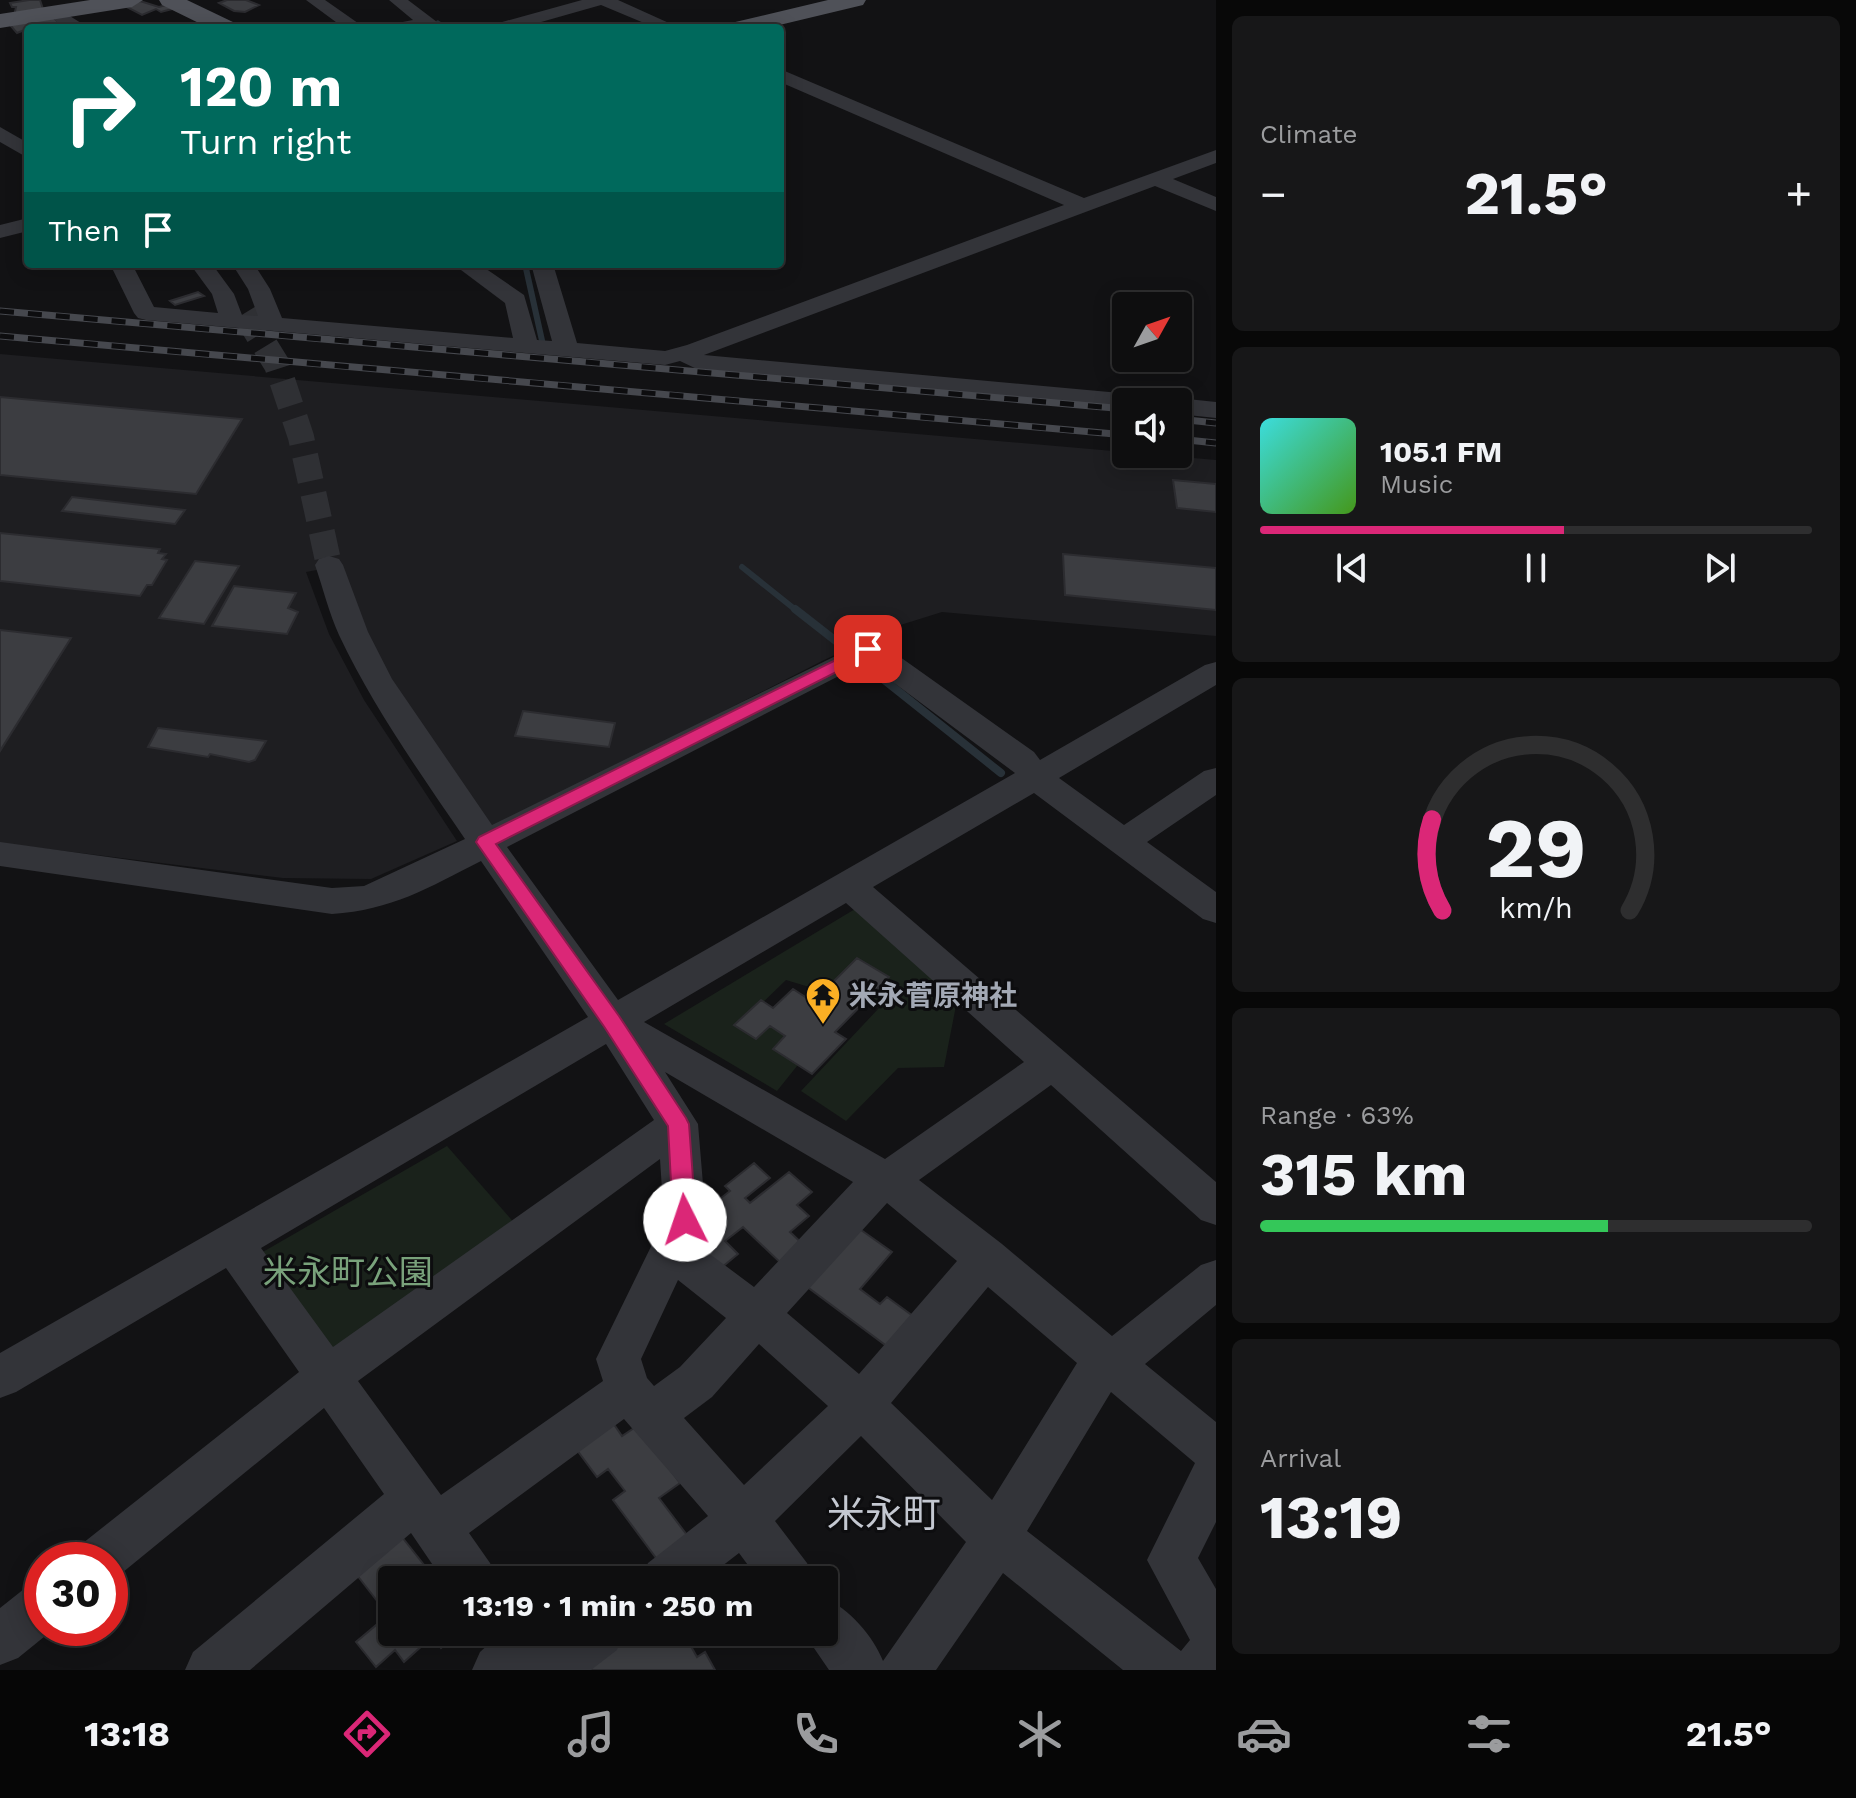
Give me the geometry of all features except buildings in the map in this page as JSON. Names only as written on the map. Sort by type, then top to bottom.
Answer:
[{"type":"main road","points":[[0,21],[51,9],[132,0]]},
{"type":"main road","points":[[170,0],[219,24]]},
{"type":"main road","points":[[756,24],[855,0]]},
{"type":"street","points":[[314,0],[350,24]]},
{"type":"street","points":[[397,0],[428,22]]},
{"type":"street","points":[[415,0],[443,19],[418,24]]},
{"type":"street","points":[[515,24],[602,0],[661,24]]},
{"type":"street","points":[[51,9],[69,24]]},
{"type":"street","points":[[784,77],[1084,206]]},
{"type":"street","points":[[0,133],[24,150]]},
{"type":"street","points":[[0,157],[24,151]]},
{"type":"street","points":[[123,268],[146,313],[239,317],[273,326],[665,358],[685,354],[1216,156]]},
{"type":"street","points":[[1156,179],[1216,205]]},
{"type":"street","points":[[0,232],[24,225]]},
{"type":"street","points":[[204,268],[239,317]]},
{"type":"street","points":[[221,268],[232,280],[239,317]]},
{"type":"street","points":[[246,268],[259,289],[273,326]]},
{"type":"street","points":[[470,268],[516,300],[527,347]]},
{"type":"street","points":[[543,268],[567,351]]},
{"type":"street","points":[[685,354],[701,364],[1112,400]]},
{"type":"street","points":[[1192,407],[1216,410]]},
{"type":"street","points":[[329,565],[353,632],[377,679],[422,751],[612,1022],[678,1124],[685,1220],[618,1359],[640,1402],[743,1519],[779,1566]]},
{"type":"street","points":[[0,854],[332,901],[367,899],[403,885],[868,649],[1023,760],[1035,777],[1216,910]]},
{"type":"street","points":[[0,1377],[1216,672]]},
{"type":"street","points":[[1124,841],[1216,779]]},
{"type":"street","points":[[848,885],[1050,1065],[1216,1207]]},
{"type":"street","points":[[612,1022],[884,1179],[987,1257],[1216,1451]]},
{"type":"street","points":[[211,1670],[425,1514],[640,1402],[696,1382],[755,1314],[884,1179],[902,1170],[1050,1065]]},
{"type":"street","points":[[122,1542],[328,1377],[678,1124]]},
{"type":"street","points":[[232,1242],[463,1566]]},
{"type":"street","points":[[671,1249],[755,1314],[861,1405],[996,1537],[1164,1670]]},
{"type":"street","points":[[683,1566],[743,1519],[861,1405],[987,1257]]},
{"type":"street","points":[[905,1670],[974,1575],[1090,1381],[1216,1279]]},
{"type":"street","points":[[1216,1472],[1171,1560],[1216,1637]]},
{"type":"street","points":[[0,1640],[24,1621]]},
{"type":"street","points":[[838,1641],[861,1670]]},
{"type":"street","points":[[525,1658],[559,1646]]},
{"type":"street","points":[[1199,1670],[1216,1648]]},
{"type":"shaded area","points":[[0,354],[1112,451],[1112,468],[1192,468],[1192,458],[1216,460],[1216,636],[942,612],[894,627],[822,661],[491,830],[379,665],[338,566],[306,572],[329,634],[364,700],[457,841],[371,879],[283,878],[0,843]]},
{"type":"green space","points":[[875,897],[961,980],[944,1067],[898,1068],[846,1121],[801,1091],[879,1008],[786,980],[756,1009],[809,1051],[777,1091],[664,1024]]},
{"type":"green space","name":"米永町公園","points":[[447,1146],[517,1226],[333,1356],[261,1253]]},
{"type":"waterway","points":[[526,268],[543,345]]},
{"type":"waterway","points":[[742,567],[797,611]]},
{"type":"waterway","points":[[795,609],[841,645]]},
{"type":"waterway","points":[[868,667],[1001,773]]},
{"type":"tunnel","points":[[245,313],[277,365],[301,437],[329,565]]},
{"type":"railway","points":[[0,311],[1112,408]]},
{"type":"railway","points":[[0,336],[1112,434]]},
{"type":"railway","points":[[1192,420],[1216,423]]},
{"type":"railway","points":[[1192,440],[1216,443]]},
{"type":"place","name":"米永菅原神社","points":[[823,1026]]},
{"type":"district","name":"米永町","points":[[884,1514]]},
{"type":"route","points":[[685,1220],[678,1124],[612,1022],[485,842],[868,649]]}]
